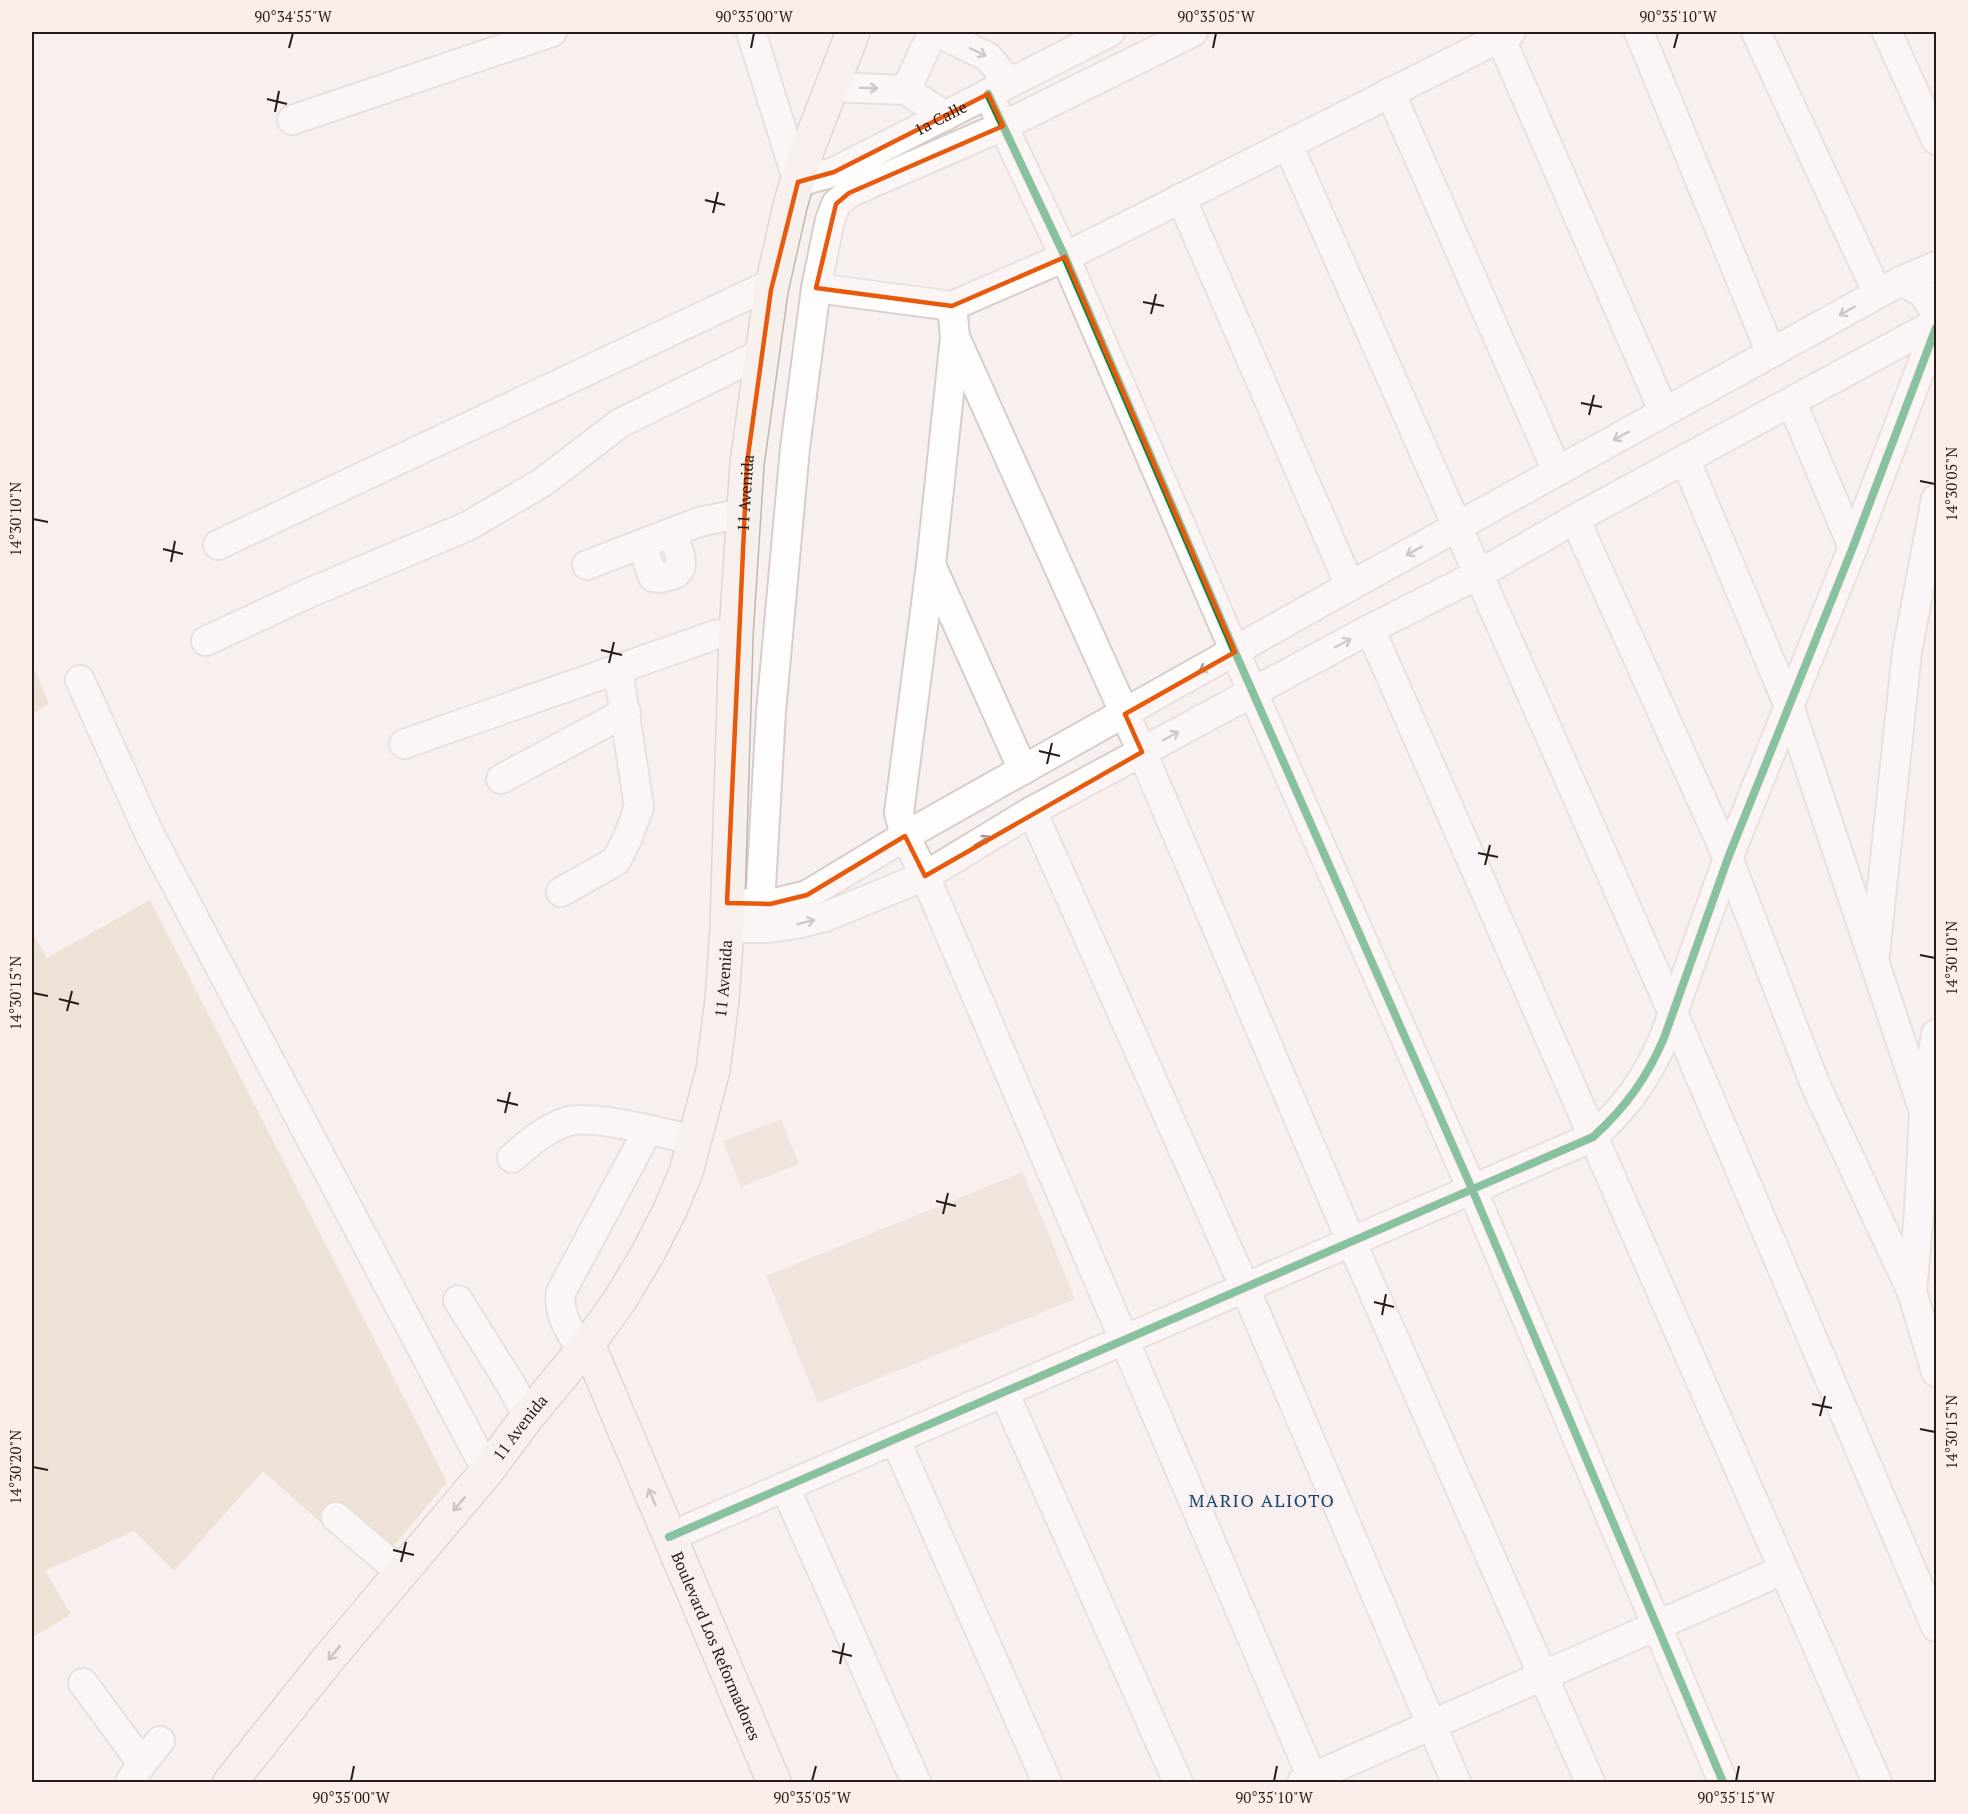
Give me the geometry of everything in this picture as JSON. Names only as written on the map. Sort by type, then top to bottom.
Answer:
[{"type":"main road","name":"11 Avenida","points":[[230,1782],[329,1658],[487,1471],[528,1416],[585,1348],[620,1300],[648,1253],[682,1181],[713,1070],[722,1000],[736,633],[743,513],[747,463],[762,353],[773,283],[790,206],[803,161],[852,32]]},
{"type":"main road","name":"Boulevard Los Reformadores","points":[[585,1348],[774,1782]]},
{"type":"street","points":[[292,120],[552,32]]},
{"type":"street","points":[[751,32],[798,182]]},
{"type":"street","points":[[906,90],[935,32],[988,57],[999,88],[1003,126],[1065,257],[1234,652],[1472,1189],[1723,1782]]},
{"type":"street","name":"1a Calle","points":[[798,182],[834,172],[1110,32]]},
{"type":"street","points":[[760,916],[771,712],[795,448],[816,288],[830,220],[836,204],[849,193],[1003,126],[1193,32]]},
{"type":"street","points":[[1639,32],[1771,353]]},
{"type":"street","points":[[1756,32],[1890,287]]},
{"type":"street","points":[[1887,32],[1936,140]]},
{"type":"street","points":[[816,288],[952,306],[1065,257],[1506,34],[1665,412]]},
{"type":"street","points":[[831,87],[906,90],[945,116]]},
{"type":"street","points":[[1390,92],[1557,471]]},
{"type":"street","points":[[1288,144],[1673,1013],[1936,1628]]},
{"type":"street","points":[[1181,198],[1350,586]]},
{"type":"street","points":[[760,916],[789,901],[807,895],[905,837],[1350,586],[1890,287],[1936,266]]},
{"type":"street","points":[[218,545],[773,283]]},
{"type":"street","points":[[1890,287],[1923,293],[1936,313]]},
{"type":"street","points":[[952,306],[955,337],[931,565],[899,813],[905,837],[925,876],[1310,1781],[1783,1570]]},
{"type":"street","points":[[727,916],[760,916],[797,924],[825,917],[925,876],[1032,811],[1370,629],[1479,574],[1575,519],[1936,323]]},
{"type":"street","points":[[669,1537],[1593,1137],[1626,1104],[1653,1063],[1728,858],[1853,547],[1936,328]]},
{"type":"street","points":[[955,337],[1142,752],[1351,1241],[1590,1782]]},
{"type":"street","points":[[206,642],[309,593],[468,526],[543,482],[620,423],[762,353]]},
{"type":"street","points":[[1792,403],[1853,547]]},
{"type":"street","points":[[1685,459],[1789,706],[1924,1111]]},
{"type":"street","points":[[1874,963],[1907,652],[1936,499]]},
{"type":"street","points":[[587,565],[699,522],[743,513]]},
{"type":"street","points":[[1575,519],[1728,858],[1815,1084],[1912,1292],[1936,1372]]},
{"type":"street","points":[[642,545],[654,577],[660,579],[678,573],[682,568],[682,562],[672,532]]},
{"type":"street","points":[[931,565],[1023,770]]},
{"type":"street","points":[[1370,629],[1877,1782]]},
{"type":"street","points":[[404,744],[715,635],[736,633]]},
{"type":"street","points":[[561,892],[616,861],[639,807],[618,669]]},
{"type":"street","points":[[80,680],[150,835],[487,1471]]},
{"type":"street","points":[[501,779],[626,712]]},
{"type":"street","points":[[1032,811],[1245,1288],[1456,1782]]},
{"type":"street","points":[[1912,1292],[1924,1111],[1936,1034]]},
{"type":"street","points":[[512,1158],[545,1131],[569,1120],[591,1119],[695,1141]]},
{"type":"street","points":[[585,1348],[582,1319],[568,1276],[648,1130]]},
{"type":"street","points":[[458,1300],[528,1416]]},
{"type":"street","points":[[1004,1392],[1178,1782]]},
{"type":"street","points":[[895,1439],[1047,1782]]},
{"type":"street","points":[[785,1487],[916,1782]]},
{"type":"street","points":[[336,1517],[402,1573]]},
{"type":"street","points":[[82,1683],[136,1773],[160,1742]]},
{"type":"highlighted area","points":[[988,94],[1003,126],[849,193],[836,204],[816,288],[952,306],[1065,257],[1235,652],[1125,714],[1142,752],[925,876],[905,836],[807,895],[770,904],[727,903],[747,463],[771,290],[798,182],[834,172]]},
{"type":"shaded area","points":[[32,664],[49,704],[32,714]]},
{"type":"shaded area","points":[[150,900],[447,1482],[374,1570],[263,1471],[174,1571],[134,1531],[45,1571],[71,1614],[32,1638],[32,932],[47,958]]},
{"type":"shaded area","points":[[781,1119],[799,1164],[741,1187],[723,1141]]},
{"type":"shaded area","points":[[1023,1172],[1075,1299],[818,1403],[766,1276]]},
{"type":"cycle path","points":[[988,94],[1065,257],[1235,652],[1472,1189],[1723,1782]]},
{"type":"cycle path","points":[[669,1537],[1593,1137],[1605,1126],[1643,1079],[1664,1038],[1728,858],[1853,547],[1936,328]]},
{"type":"district","name":"MARIO ALIOTO","points":[[1262,1500]]}]
